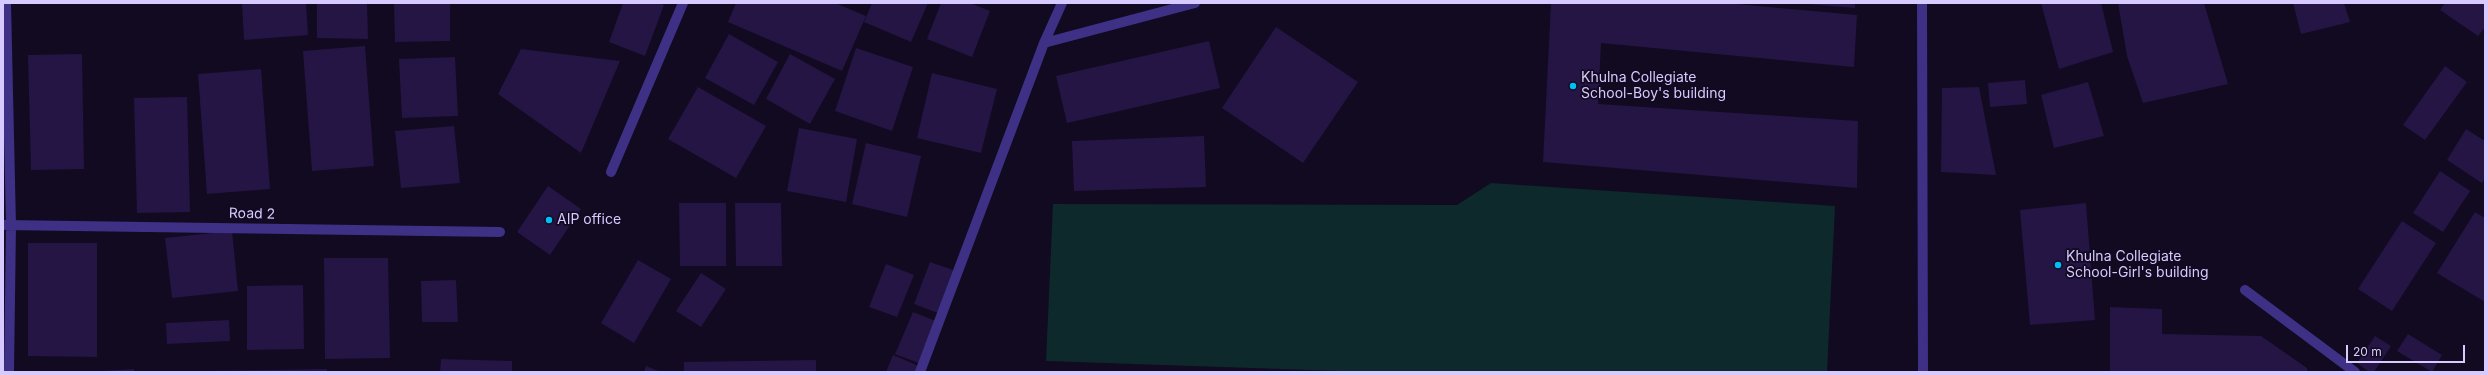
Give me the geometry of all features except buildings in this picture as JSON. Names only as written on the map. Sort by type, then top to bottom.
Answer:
[{"type":"street","points":[[6,3],[9,372]]},
{"type":"street","points":[[611,172],[683,3]]},
{"type":"street","points":[[920,372],[1044,43],[1062,3]]},
{"type":"street","points":[[1044,43],[1196,3]]},
{"type":"street","points":[[1922,3],[1923,372]]},
{"type":"street","name":"Road 2","points":[[7,225],[500,232]]},
{"type":"street","points":[[2245,290],[2355,372]]},
{"type":"green space","points":[[1491,183],[1835,206],[1827,372],[1369,372],[1046,361],[1053,204],[1457,205]]},
{"type":"place","name":"Khulna Collegiate School-Boy's building","points":[[1573,86]]},
{"type":"place","name":"AIP office","points":[[549,220]]},
{"type":"place","name":"Khulna Collegiate School-Girl's building","points":[[2058,265]]}]
